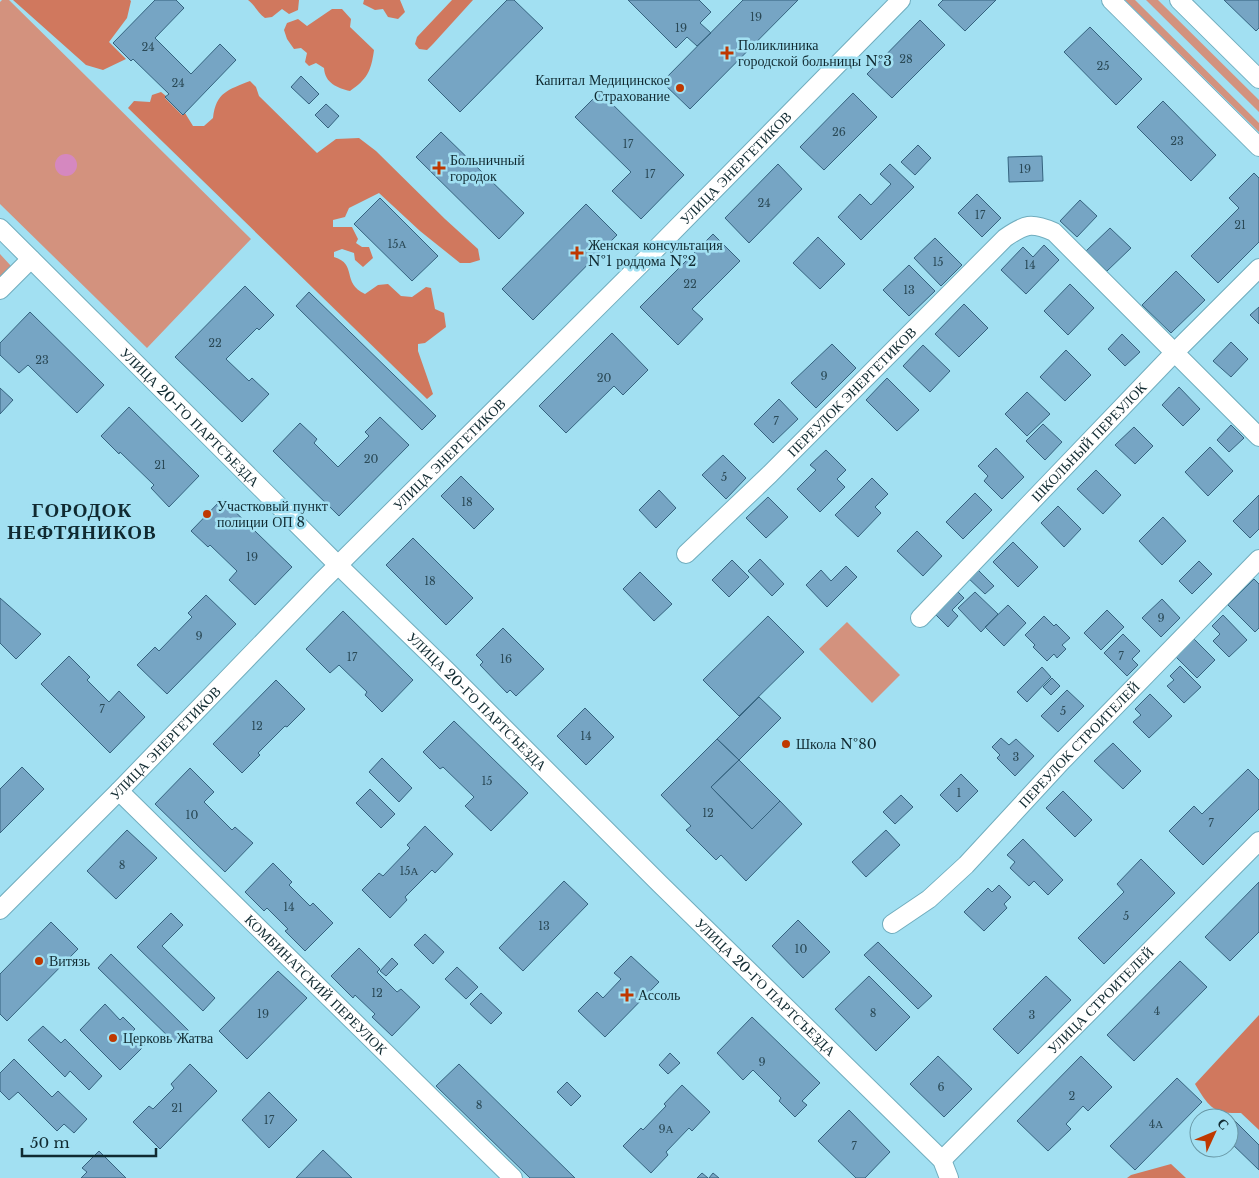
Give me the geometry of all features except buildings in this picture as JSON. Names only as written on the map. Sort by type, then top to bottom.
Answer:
[{"type":"street","name":"УЛИЦА ЭНЕРГЕТИКОВ","points":[[0,910],[338,565],[653,252],[901,0]]},
{"type":"street","points":[[1111,0],[1259,147]]},
{"type":"street","points":[[1179,0],[1259,79]]},
{"type":"street","name":"ПЕРЕУЛОК ЭНЕРГЕТИКОВ","points":[[686,554],[770,474],[1005,238],[1019,228],[1037,225],[1054,232],[1175,352]]},
{"type":"street","name":"УЛИЦА 20-ГО ПАРТСЪЕЗДА","points":[[0,228],[660,884],[942,1160],[949,1178]]},
{"type":"street","points":[[0,290],[31,259]]},
{"type":"street","name":"ШКОЛЬНЫЙ ПЕРЕУЛОК","points":[[920,618],[1175,352],[1259,268]]},
{"type":"street","points":[[1175,352],[1259,437]]},
{"type":"street","name":"ПЕРЕУЛОК СТРОИТЕЛЕЙ","points":[[892,924],[929,899],[966,865],[1062,761],[1259,559]]},
{"type":"street","name":"КОМБИНАТСКИЙ ПЕРЕУЛОК","points":[[118,791],[513,1178]]},
{"type":"street","name":"УЛИЦА СТРОИТЕЛЕЙ","points":[[942,1160],[1259,841]]},
{"type":"shaded area","points":[[2,0],[9,0],[251,239],[147,348],[0,204],[0,2]]},
{"type":"shaded area","points":[[13,0],[130,0],[127,18],[109,42],[126,59],[103,70],[86,65]]},
{"type":"shaded area","points":[[248,0],[299,0],[298,10],[289,14],[282,9],[272,17],[265,18]]},
{"type":"shaded area","points":[[364,0],[400,0],[405,12],[398,19],[388,17],[383,9],[375,10],[363,4]]},
{"type":"shaded area","points":[[452,0],[473,0],[427,50],[419,49],[415,44],[417,37]]},
{"type":"shaded area","points":[[1125,0],[1135,0],[1259,123],[1259,132]]},
{"type":"shaded area","points":[[1146,0],[1158,0],[1259,100],[1259,112]]},
{"type":"shaded area","points":[[332,9],[342,9],[351,19],[350,27],[374,50],[367,74],[350,91],[332,84],[327,78],[324,68],[316,63],[309,66],[305,62],[307,53],[301,48],[294,49],[287,39],[284,30],[287,23],[298,19],[307,26]]},
{"type":"shaded area","points":[[250,81],[256,87],[259,96],[317,153],[336,139],[359,138],[376,151],[478,249],[480,260],[460,263],[420,231],[379,193],[349,208],[345,217],[333,220],[333,227],[352,227],[358,239],[356,243],[362,247],[369,247],[373,258],[363,267],[355,260],[354,253],[342,249],[334,252],[334,257],[346,264],[353,285],[358,290],[365,294],[378,285],[388,284],[401,296],[412,297],[426,287],[431,288],[435,309],[444,313],[446,327],[425,343],[418,344],[418,351],[433,394],[427,399],[128,108],[134,101],[150,102],[152,95],[161,92],[182,115],[185,113],[193,126],[204,126],[213,118],[217,103],[224,93]]},
{"type":"shaded area","points":[[66,154],[74,157],[77,165],[74,173],[66,176],[58,173],[55,165],[58,157]]},
{"type":"shaded area","points":[[0,254],[11,266],[0,277]]},
{"type":"shaded area","points":[[847,622],[900,675],[872,703],[819,649]]},
{"type":"shaded area","points":[[1259,1015],[1259,1130],[1239,1113],[1239,1108],[1213,1108],[1208,1104],[1195,1084]]},
{"type":"shaded area","points":[[1171,1164],[1186,1178],[1127,1178],[1131,1175]]},
{"type":"place","name":"Поликлиника городской больницы №3","points":[[727,53]]},
{"type":"place","name":"Капитал Медицинское Страхование","points":[[680,88]]},
{"type":"place","name":"Больничный городок","points":[[439,168]]},
{"type":"place","name":"Женская консультация №1 роддома №2","points":[[577,253]]},
{"type":"place","name":"Участковый пункт полиции ОП 8","points":[[207,514]]},
{"type":"place","name":"Школа №80","points":[[786,744]]},
{"type":"place","name":"Витязь","points":[[39,961]]},
{"type":"place","name":"Ассоль","points":[[627,995]]},
{"type":"place","name":"Церковь Жатва","points":[[113,1038]]},
{"type":"district","name":"ГОРОДОК НЕФТЯНИКОВ","points":[[82,521]]}]
